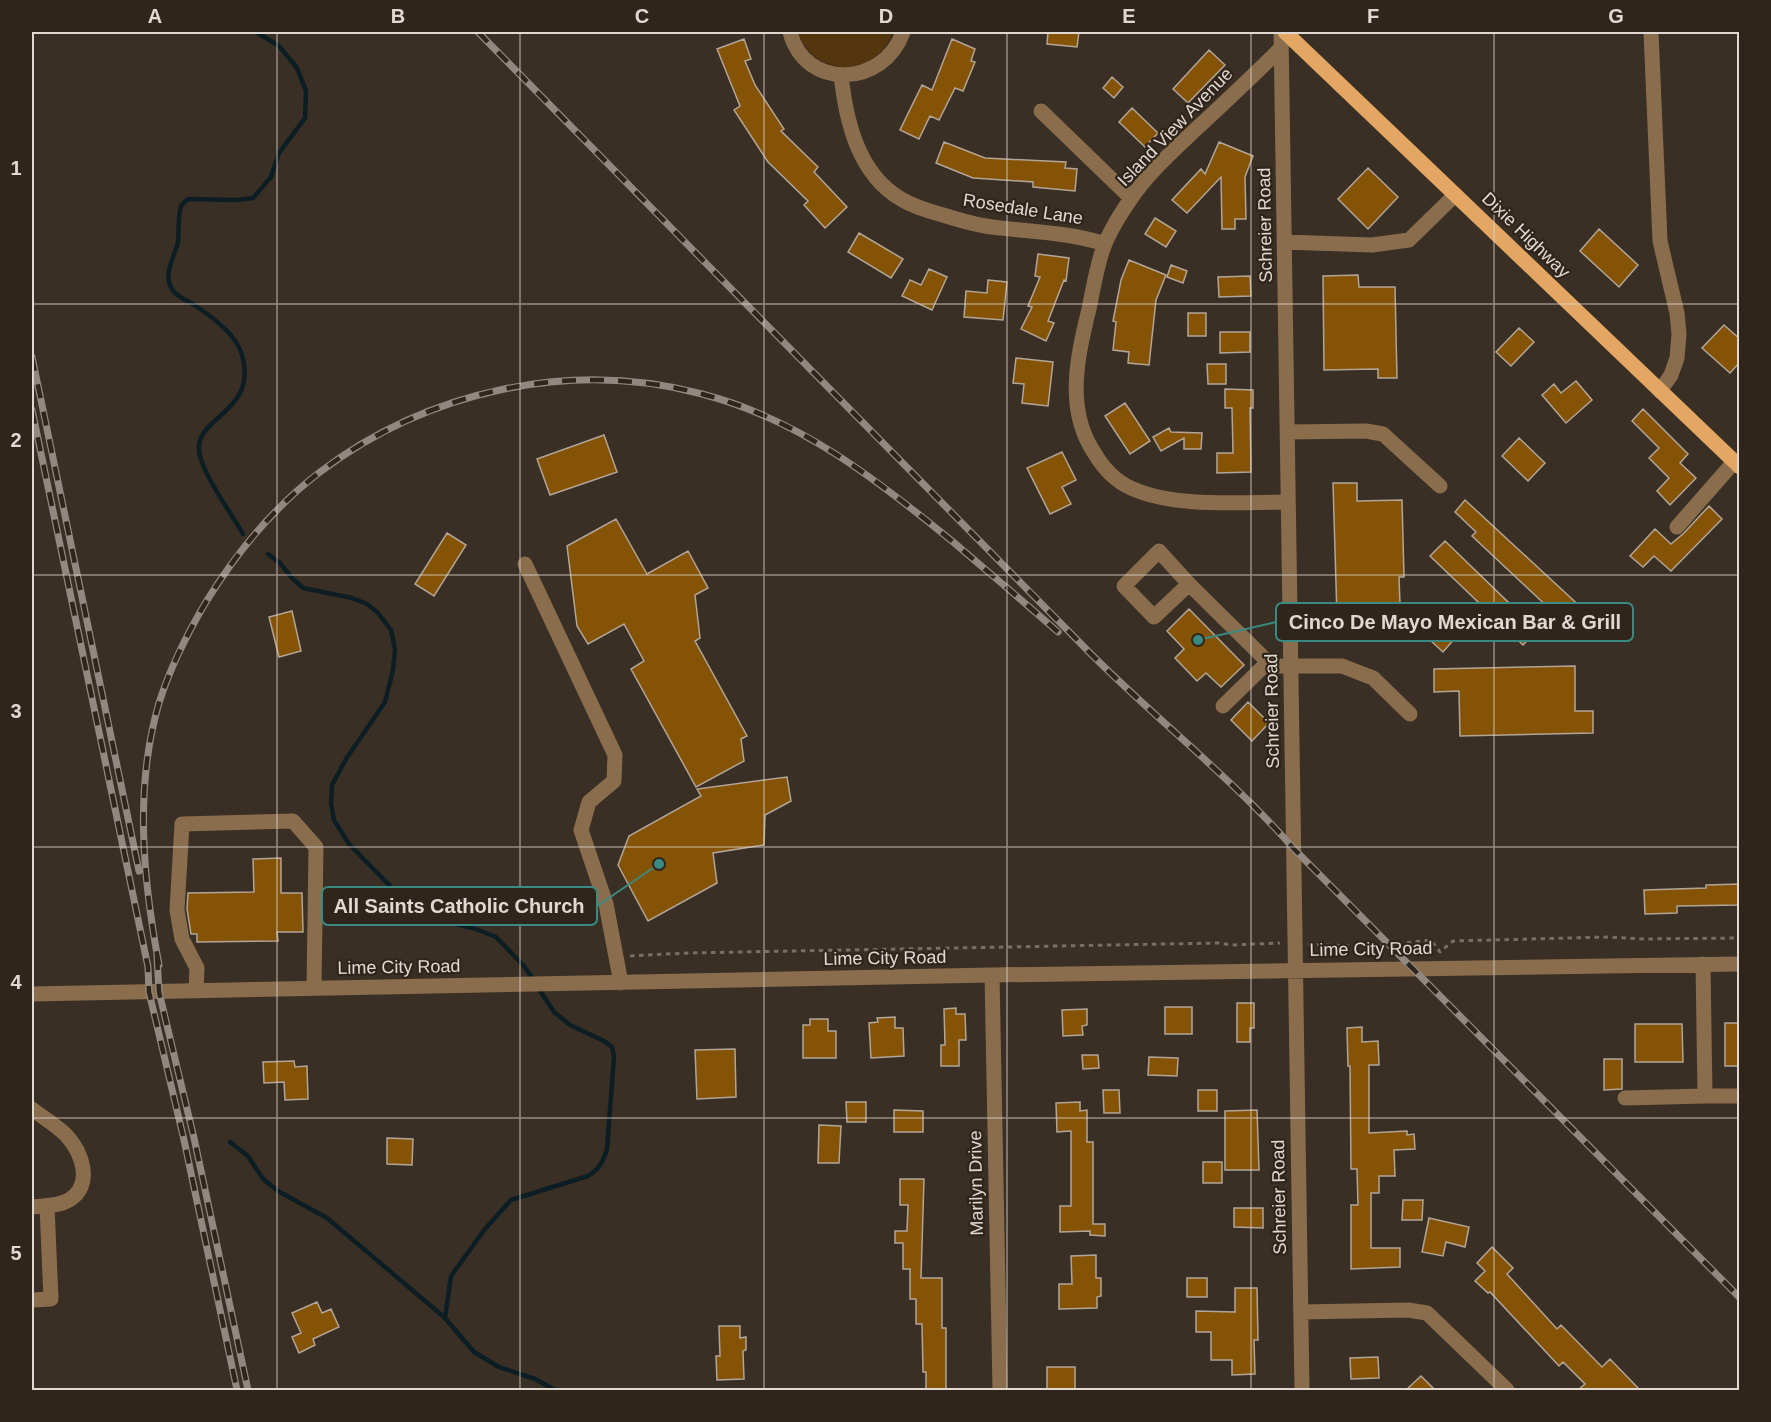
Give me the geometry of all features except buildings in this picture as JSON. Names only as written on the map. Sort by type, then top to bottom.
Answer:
[{"type":"main road","name":"Dixie Highway","points":[[1283,32],[1737,464]]},
{"type":"street","points":[[790,32],[796,47],[813,65],[824,71],[842,75],[857,75],[876,67],[894,51],[903,32]]},
{"type":"street","name":"Schreier Road","points":[[1283,32],[1281,48],[1302,1390]]},
{"type":"street","points":[[1651,32],[1660,241],[1677,313],[1679,334],[1677,358],[1671,375],[1660,391]]},
{"type":"street","name":"Island View Avenue","points":[[1281,48],[1174,150],[1131,198],[1105,244],[1083,332],[1075,390],[1080,423],[1088,445],[1103,467],[1125,485],[1153,496],[1177,501],[1288,502]]},
{"type":"street","name":"Rosedale Lane","points":[[842,75],[844,103],[859,153],[872,172],[899,198],[916,207],[974,224],[1062,233],[1105,244]]},
{"type":"street","points":[[1041,111],[1131,198]]},
{"type":"street","points":[[1284,242],[1372,245],[1409,240],[1455,195]]},
{"type":"street","points":[[1287,432],[1366,431],[1383,434],[1440,486]]},
{"type":"street","points":[[1677,527],[1737,464]]},
{"type":"street","points":[[525,564],[615,755],[614,781],[589,802],[581,830],[606,904],[621,983]]},
{"type":"street","points":[[1189,584],[1268,662],[1276,666],[1342,666],[1373,678],[1410,714]]},
{"type":"street","points":[[1223,706],[1268,662]]},
{"type":"street","points":[[196,991],[197,968],[182,939],[177,910],[182,824],[293,821],[316,847],[314,988]]},
{"type":"street","points":[[1703,964],[1705,1096]]},
{"type":"street","name":"Lime City Road","points":[[32,994],[992,975],[1740,964]]},
{"type":"street","name":"Marilyn Drive","points":[[992,975],[1000,1390]]},
{"type":"street","points":[[1625,1098],[1740,1096]]},
{"type":"street","points":[[32,1109],[66,1135],[80,1155],[85,1173],[80,1188],[68,1201],[39,1207],[51,1299],[32,1300]]},
{"type":"street","points":[[1301,1312],[1408,1310],[1427,1313],[1507,1390]]},
{"type":"path","points":[[616,957],[699,953],[1219,943],[1231,945],[1295,943],[1367,947],[1431,940],[1440,952],[1453,941],[1609,937],[1740,939]]},
{"type":"shaded area","points":[[798,32],[893,32],[884,47],[873,58],[860,65],[845,67],[831,65],[817,58],[806,47]]},
{"type":"waterway","points":[[243,534],[210,480],[200,458],[199,449],[201,438],[207,428],[235,401],[242,389],[245,374],[242,355],[235,340],[223,327],[173,291],[168,277],[178,242],[179,213],[182,205],[188,199],[253,198],[271,177],[279,153],[305,118],[306,91],[297,68],[279,46],[256,32]]},
{"type":"waterway","points":[[268,554],[280,563],[303,588],[352,598],[367,604],[378,613],[391,630],[395,649],[393,670],[385,702],[346,759],[332,785],[331,803],[334,820],[349,844],[394,890],[416,908],[447,922],[496,937],[524,966],[533,979]]},
{"type":"waterway","points":[[445,1318],[451,1276],[485,1229],[511,1200],[588,1176],[600,1165],[607,1149],[614,1057],[612,1047],[570,1025],[554,1012],[537,986]]},
{"type":"waterway","points":[[230,1142],[248,1156],[263,1179],[278,1191],[327,1218],[445,1318],[474,1352],[499,1367],[535,1379],[555,1390]]},
{"type":"railway","points":[[478,32],[1091,654],[1245,798],[1740,1298]]},
{"type":"railway","points":[[32,357],[139,871]]},
{"type":"railway","points":[[159,965],[145,867],[146,768],[159,703],[168,677],[186,639],[206,602],[230,566],[287,500],[320,472],[362,444],[406,421],[453,402],[502,390],[552,382],[602,380],[652,384],[702,394],[737,405],[804,435],[895,495],[1058,632]]},
{"type":"railway","points":[[32,410],[148,967],[149,992],[184,1140],[237,1390]]},
{"type":"railway","points":[[157,956],[159,992],[194,1138],[248,1390]]},
{"type":"place","name":"Cinco De Mayo Mexican Bar & Grill","points":[[1198,640]]},
{"type":"place","name":"All Saints Catholic Church","points":[[659,864]]}]
